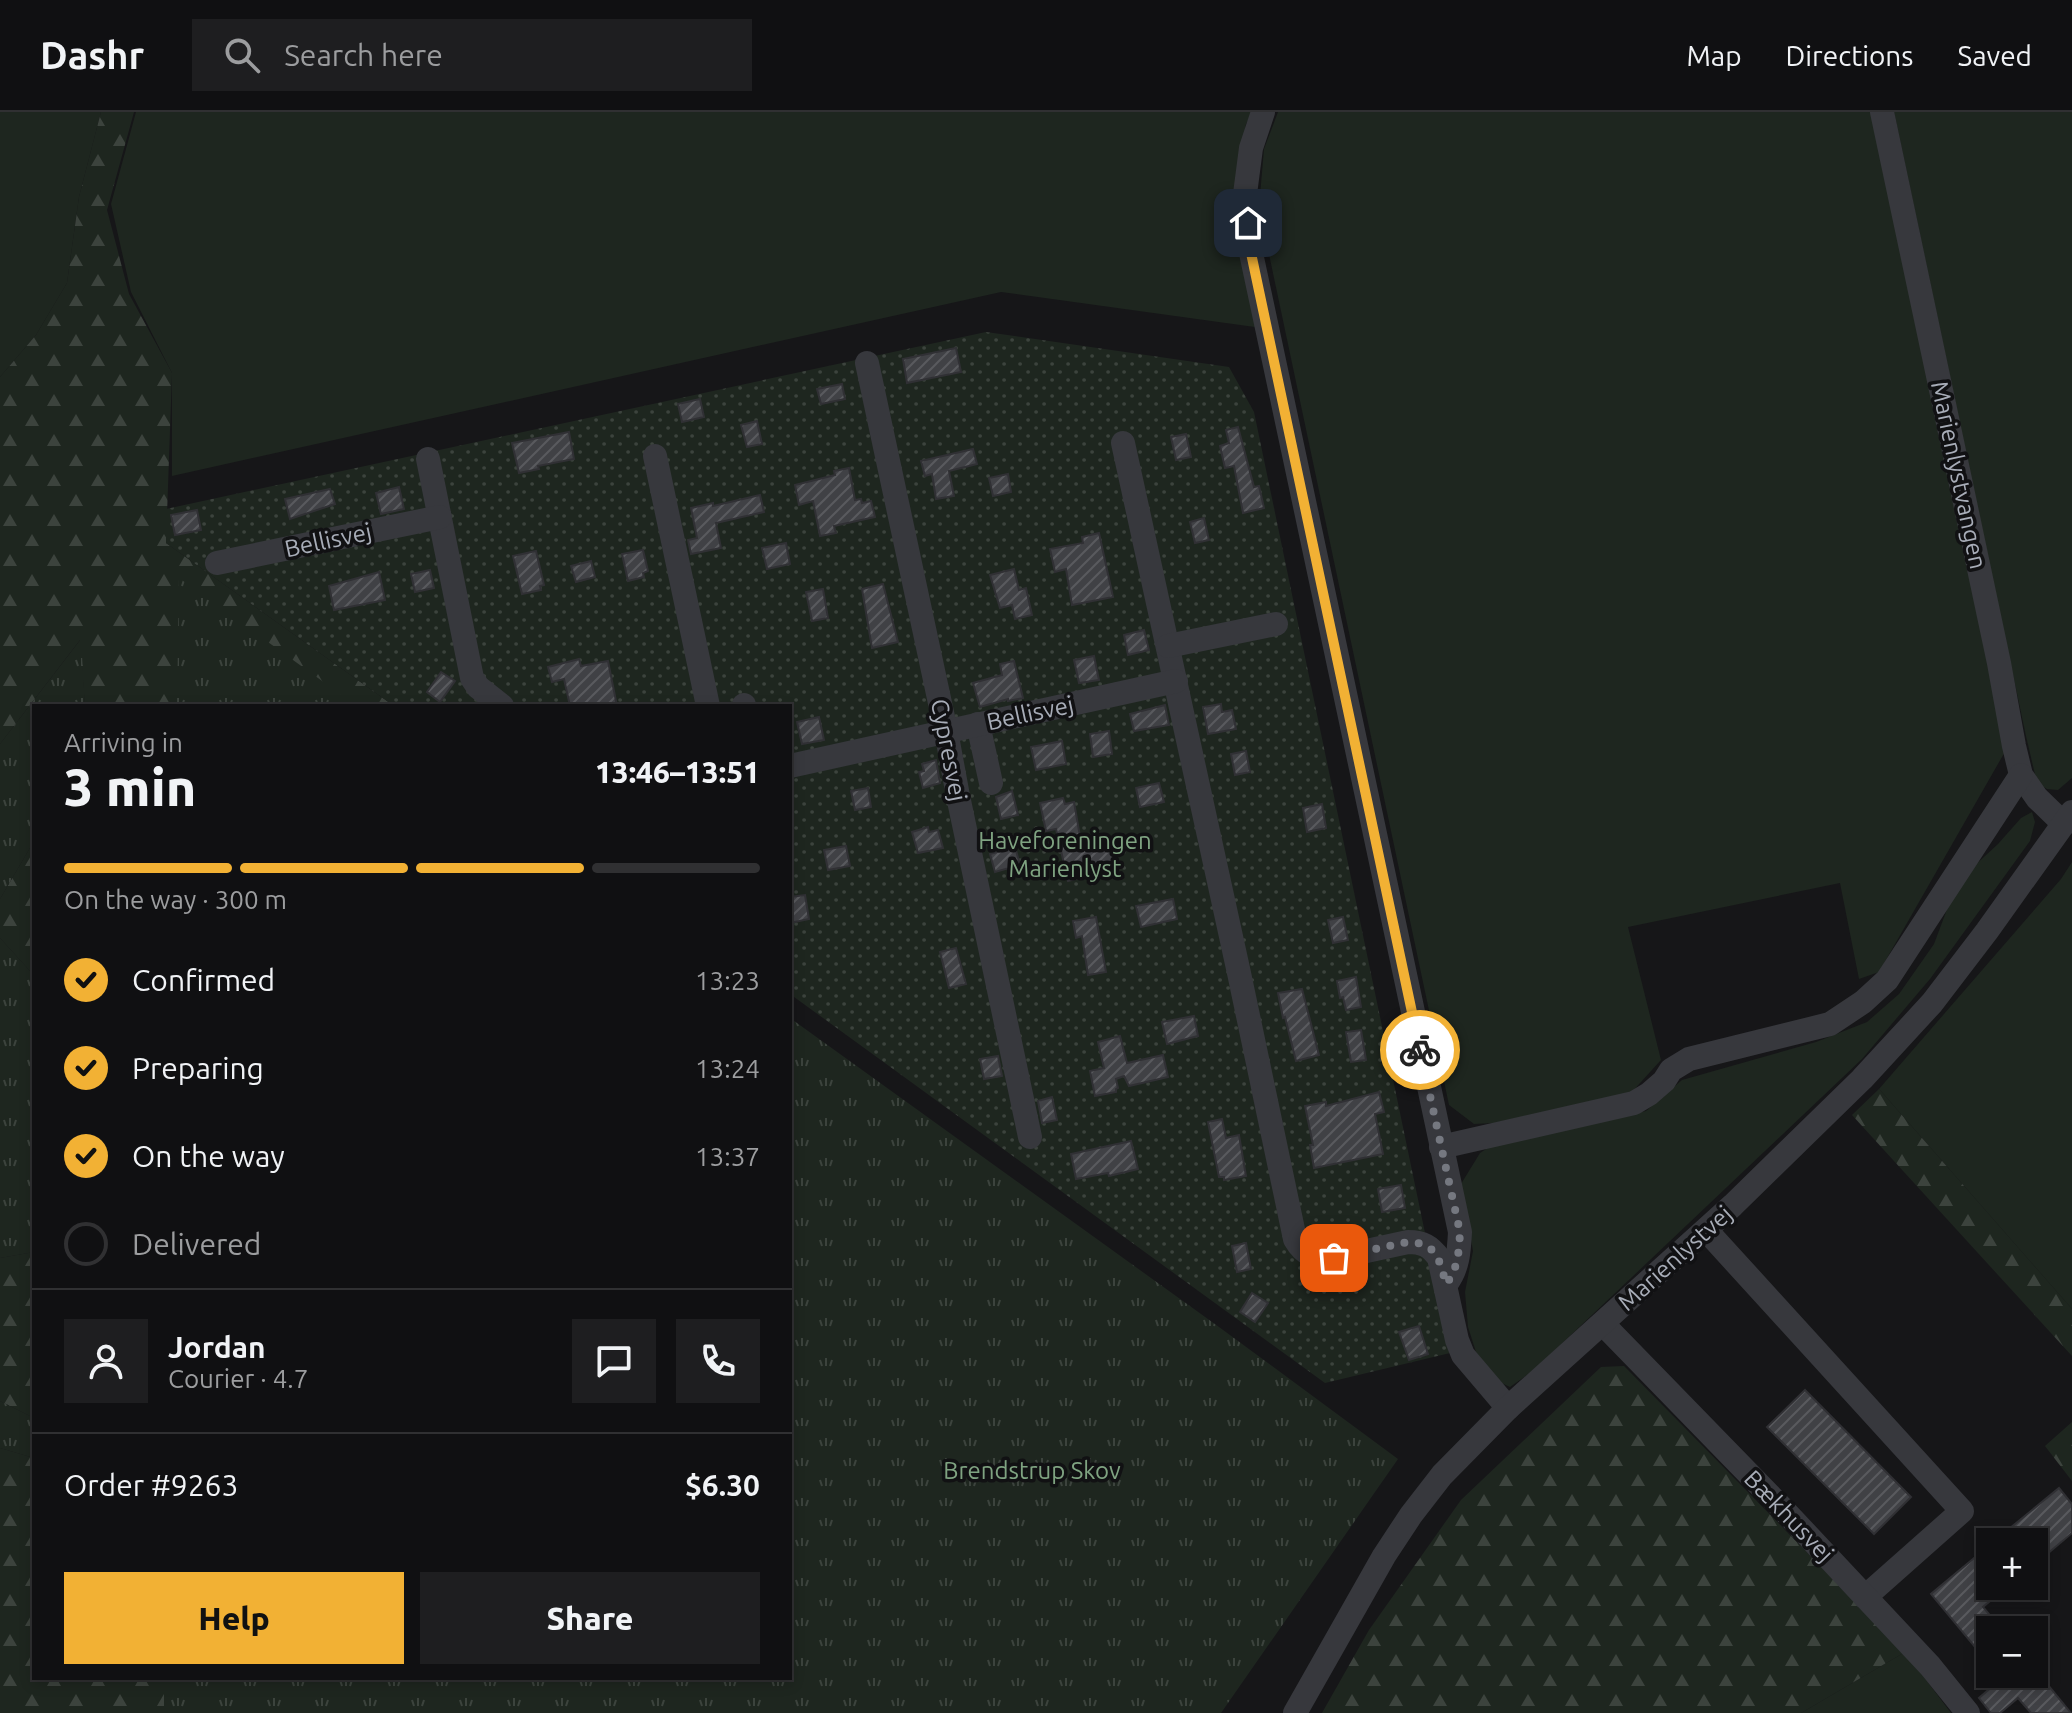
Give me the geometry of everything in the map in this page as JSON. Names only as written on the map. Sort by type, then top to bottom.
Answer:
[{"type":"street","points":[[1263,112],[1251,148],[1245,194],[1251,253],[1460,1232],[1458,1256],[1446,1284]]},
{"type":"street","name":"Marienlystvangen","points":[[1882,112],[2021,775],[2037,798],[2068,818]]},
{"type":"street","name":"Cypresvej","points":[[867,363],[1030,1137]]},
{"type":"street","points":[[1123,443],[1295,1239],[1301,1249],[1322,1259],[1408,1242],[1420,1242],[1430,1247],[1439,1258],[1463,1355],[1508,1408]]},
{"type":"street","points":[[655,456],[708,704]]},
{"type":"street","points":[[428,459],[472,678],[478,687],[499,704]]},
{"type":"street","name":"Bellisvej","points":[[217,563],[440,517]]},
{"type":"street","points":[[1168,646],[1276,624]]},
{"type":"street","name":"Bellisvej","points":[[792,766],[1176,681]]},
{"type":"street","points":[[978,724],[991,783]]},
{"type":"street","points":[[1441,1147],[1634,1103],[1664,1081],[1671,1070],[1689,1059],[1830,1024],[1863,1002],[1887,980],[2021,775]]},
{"type":"street","name":"Marienlystvej","points":[[1295,1713],[1384,1556],[1442,1475],[1508,1408],[1706,1230],[1862,1079],[1932,1003],[2068,818]]},
{"type":"street","points":[[1706,1230],[1962,1511],[1865,1597]]},
{"type":"street","name":"Bækhusvej","points":[[1603,1324],[1781,1507],[1930,1666],[1968,1713]]},
{"type":"green space","points":[[0,112],[101,112],[79,197],[67,283],[36,335],[0,377]]},
{"type":"green space","points":[[101,112],[134,112],[107,210],[129,294],[172,373],[166,543],[391,704],[85,704],[80,640],[0,744],[0,377],[36,335],[67,283],[79,197]]},
{"type":"green space","points":[[136,112],[1253,112],[1246,124],[1235,192],[1262,328],[1001,292],[172,476],[172,373],[131,292],[111,204]]},
{"type":"green space","points":[[1278,112],[1873,112],[2006,750],[1879,972],[1859,979],[1840,883],[1628,927],[1661,1060],[1631,1093],[1495,1123],[1474,1124],[1449,1105],[1259,207],[1264,149]]},
{"type":"green space","points":[[1894,112],[2072,112],[2072,778],[2058,790],[2047,789],[2037,783]]},
{"type":"green space","name":"Haveforeningen Marienlyst","points":[[986,332],[1229,367],[1254,412],[1450,1353],[1325,1383],[792,995],[792,704],[391,704],[166,543],[166,509]]},
{"type":"green space","points":[[179,578],[354,704],[177,704]]},
{"type":"green space","points":[[81,639],[85,704],[32,704],[32,844],[0,899],[0,744]]},
{"type":"green space","points":[[2032,812],[2035,822],[2030,841],[1930,979],[1862,1059],[1534,1370],[1510,1387],[1497,1381],[1476,1352],[1468,1327],[1465,1292],[1473,1251],[1461,1184],[1480,1153],[1492,1145],[1646,1111],[1682,1080],[1816,1042],[1867,1022],[1899,994],[1934,944],[1952,896],[1972,868],[2021,818]]},
{"type":"green space","points":[[32,844],[32,971],[0,938],[0,899]]},
{"type":"green space","points":[[2072,862],[2072,1309],[1879,1089],[2061,879]]},
{"type":"green space","points":[[0,938],[32,971],[32,1252],[0,1258]]},
{"type":"green space","name":"Brendstrup Skov","points":[[792,1019],[1398,1459],[1221,1713],[164,1713],[164,1680],[792,1680]]},
{"type":"green space","points":[[1879,1089],[2072,1309],[2072,1356],[1852,1115]]},
{"type":"green space","points":[[32,1252],[32,1417],[0,1401],[0,1258]]},
{"type":"green space","points":[[1624,1366],[1905,1652],[1801,1713],[1322,1713],[1369,1630],[1461,1500],[1601,1367]]},
{"type":"green space","points":[[0,1401],[32,1417],[32,1457],[0,1448]]},
{"type":"green space","points":[[2072,1422],[2072,1481],[2045,1446]]},
{"type":"green space","points":[[0,1448],[32,1457],[32,1680],[423,1680],[411,1713],[0,1713]]},
{"type":"green space","points":[[1905,1652],[1951,1713],[1801,1713]]},
{"type":"building","points":[[956,348],[961,372],[907,383],[903,359]]},
{"type":"building","points":[[842,384],[845,399],[821,404],[817,389]]},
{"type":"building","points":[[700,399],[704,417],[682,422],[678,404]]},
{"type":"building","points":[[757,421],[762,444],[747,447],[741,425]]},
{"type":"building","points":[[1238,427],[1254,487],[1259,486],[1264,508],[1243,513],[1234,466],[1225,468],[1220,446],[1229,443],[1226,430]]},
{"type":"building","points":[[569,432],[574,459],[519,473],[512,443]]},
{"type":"building","points":[[1186,434],[1191,457],[1176,460],[1171,437]]},
{"type":"building","points":[[973,449],[977,464],[949,471],[954,496],[936,499],[932,474],[925,476],[921,461]]},
{"type":"building","points":[[849,468],[855,500],[861,499],[862,503],[871,501],[875,517],[834,526],[836,533],[820,536],[813,501],[799,505],[795,485],[835,475],[834,471]]},
{"type":"building","points":[[1008,474],[1011,492],[993,496],[989,478]]},
{"type":"building","points":[[399,487],[404,509],[381,514],[376,493]]},
{"type":"building","points":[[330,489],[335,504],[290,519],[285,499]]},
{"type":"building","points":[[760,495],[764,512],[716,523],[721,548],[691,554],[688,540],[697,538],[691,508]]},
{"type":"building","points":[[197,510],[201,530],[175,535],[171,515]]},
{"type":"building","points":[[1204,518],[1209,540],[1195,543],[1190,522]]},
{"type":"building","points":[[1099,533],[1113,597],[1072,605],[1066,569],[1055,572],[1050,549],[1083,543],[1082,537]]},
{"type":"building","points":[[786,543],[790,564],[767,569],[762,548]]},
{"type":"building","points":[[643,550],[648,571],[643,573],[644,577],[628,581],[622,554]]},
{"type":"building","points":[[536,551],[544,585],[540,586],[541,590],[522,594],[513,556]]},
{"type":"building","points":[[591,561],[595,577],[576,582],[571,566]]},
{"type":"building","points":[[1014,569],[1019,590],[1026,588],[1032,615],[1015,619],[1012,605],[1000,608],[990,575]]},
{"type":"building","points":[[430,570],[434,588],[415,592],[411,574]]},
{"type":"building","points":[[379,572],[385,600],[334,610],[329,586]]},
{"type":"building","points":[[883,584],[898,642],[872,648],[862,589]]},
{"type":"building","points":[[823,589],[828,618],[812,621],[806,592]]},
{"type":"building","points":[[1144,630],[1149,650],[1128,655],[1124,635]]},
{"type":"building","points":[[1094,656],[1099,680],[1079,683],[1074,660]]},
{"type":"building","points":[[579,659],[581,666],[608,661],[617,704],[570,704],[564,679],[552,682],[548,667]]},
{"type":"building","points":[[1014,661],[1023,698],[980,707],[973,683],[1002,675],[1000,664]]},
{"type":"building","points":[[441,672],[455,681],[440,702],[427,692]]},
{"type":"building","points":[[1221,704],[1222,712],[1232,710],[1236,729],[1208,734],[1203,707]]},
{"type":"building","points":[[1165,705],[1169,725],[1134,731],[1130,714]]},
{"type":"building","points":[[819,717],[824,740],[802,744],[797,722]]},
{"type":"building","points":[[1109,731],[1112,754],[1093,757],[1090,734]]},
{"type":"building","points":[[1062,741],[1066,764],[1036,770],[1031,747]]},
{"type":"building","points":[[1246,751],[1250,772],[1235,775],[1231,754]]},
{"type":"building","points":[[936,760],[940,783],[923,788],[919,772],[924,771],[922,764]]},
{"type":"building","points":[[1159,783],[1164,802],[1140,807],[1136,788]]},
{"type":"building","points":[[868,788],[871,807],[855,810],[851,791]]},
{"type":"building","points":[[1012,791],[1018,815],[1001,819],[996,797]]},
{"type":"building","points":[[1063,798],[1065,804],[1074,802],[1082,848],[1111,842],[1115,866],[1086,872],[1087,876],[1068,881],[1056,829],[1046,831],[1040,803]]},
{"type":"building","points":[[1322,804],[1326,828],[1307,832],[1303,808]]},
{"type":"building","points":[[928,827],[929,832],[938,830],[943,848],[918,853],[912,832]]},
{"type":"building","points":[[846,846],[850,866],[828,870],[824,850]]},
{"type":"building","points":[[1015,847],[1020,865],[995,872],[990,854]]},
{"type":"building","points":[[805,895],[809,919],[792,923],[792,897]]},
{"type":"building","points":[[1173,899],[1177,919],[1141,927],[1136,906]]},
{"type":"building","points":[[1096,917],[1106,972],[1088,975],[1082,936],[1076,938],[1073,921]]},
{"type":"building","points":[[1343,917],[1348,940],[1333,943],[1328,920]]},
{"type":"building","points":[[956,948],[966,984],[949,988],[940,952]]},
{"type":"building","points":[[1356,977],[1361,1007],[1346,1010],[1337,981]]},
{"type":"building","points":[[1302,989],[1319,1055],[1296,1061],[1278,993]]},
{"type":"building","points":[[1194,1016],[1198,1036],[1167,1044],[1162,1022]]},
{"type":"building","points":[[1361,1030],[1366,1060],[1351,1062],[1346,1032]]},
{"type":"building","points":[[1120,1036],[1127,1063],[1163,1055],[1168,1077],[1129,1086],[1124,1076],[1116,1079],[1116,1092],[1095,1096],[1090,1071],[1104,1068],[1098,1042]]},
{"type":"building","points":[[998,1056],[1002,1076],[984,1079],[980,1059]]},
{"type":"building","points":[[1379,1092],[1384,1112],[1375,1114],[1383,1154],[1314,1168],[1305,1106],[1326,1102],[1326,1106]]},
{"type":"building","points":[[1052,1097],[1057,1120],[1042,1123],[1038,1101]]},
{"type":"building","points":[[1222,1119],[1226,1138],[1239,1135],[1246,1176],[1224,1180],[1224,1177],[1219,1177],[1208,1122]]},
{"type":"building","points":[[1131,1141],[1138,1169],[1076,1179],[1071,1154]]},
{"type":"building","points":[[1401,1185],[1405,1208],[1382,1212],[1378,1189]]},
{"type":"building","points":[[1246,1243],[1251,1269],[1237,1272],[1232,1246]]},
{"type":"building","points":[[1252,1293],[1268,1303],[1255,1322],[1240,1312]]},
{"type":"building","points":[[1419,1326],[1428,1354],[1409,1360],[1399,1332]]},
{"type":"building","points":[[1805,1390],[1911,1497],[1874,1534],[1767,1427]]},
{"type":"building","points":[[2059,1488],[2072,1504],[2072,1533],[2048,1553],[2048,1528],[2010,1528]]},
{"type":"building","points":[[1976,1557],[1976,1600],[1991,1600],[1983,1607],[1990,1616],[1976,1616],[1976,1648],[1931,1594]]},
{"type":"building","points":[[2048,1685],[2071,1713],[2031,1713],[2018,1698],[2000,1713],[1991,1713],[1979,1698],[1991,1688],[2048,1688]]},
{"type":"way so far","points":[[1334,1258],[1420,1242],[1430,1247],[1439,1258],[1446,1284],[1452,1276],[1460,1232],[1420,1050]]},
{"type":"route","points":[[1248,223],[1251,253],[1420,1050]]}]
